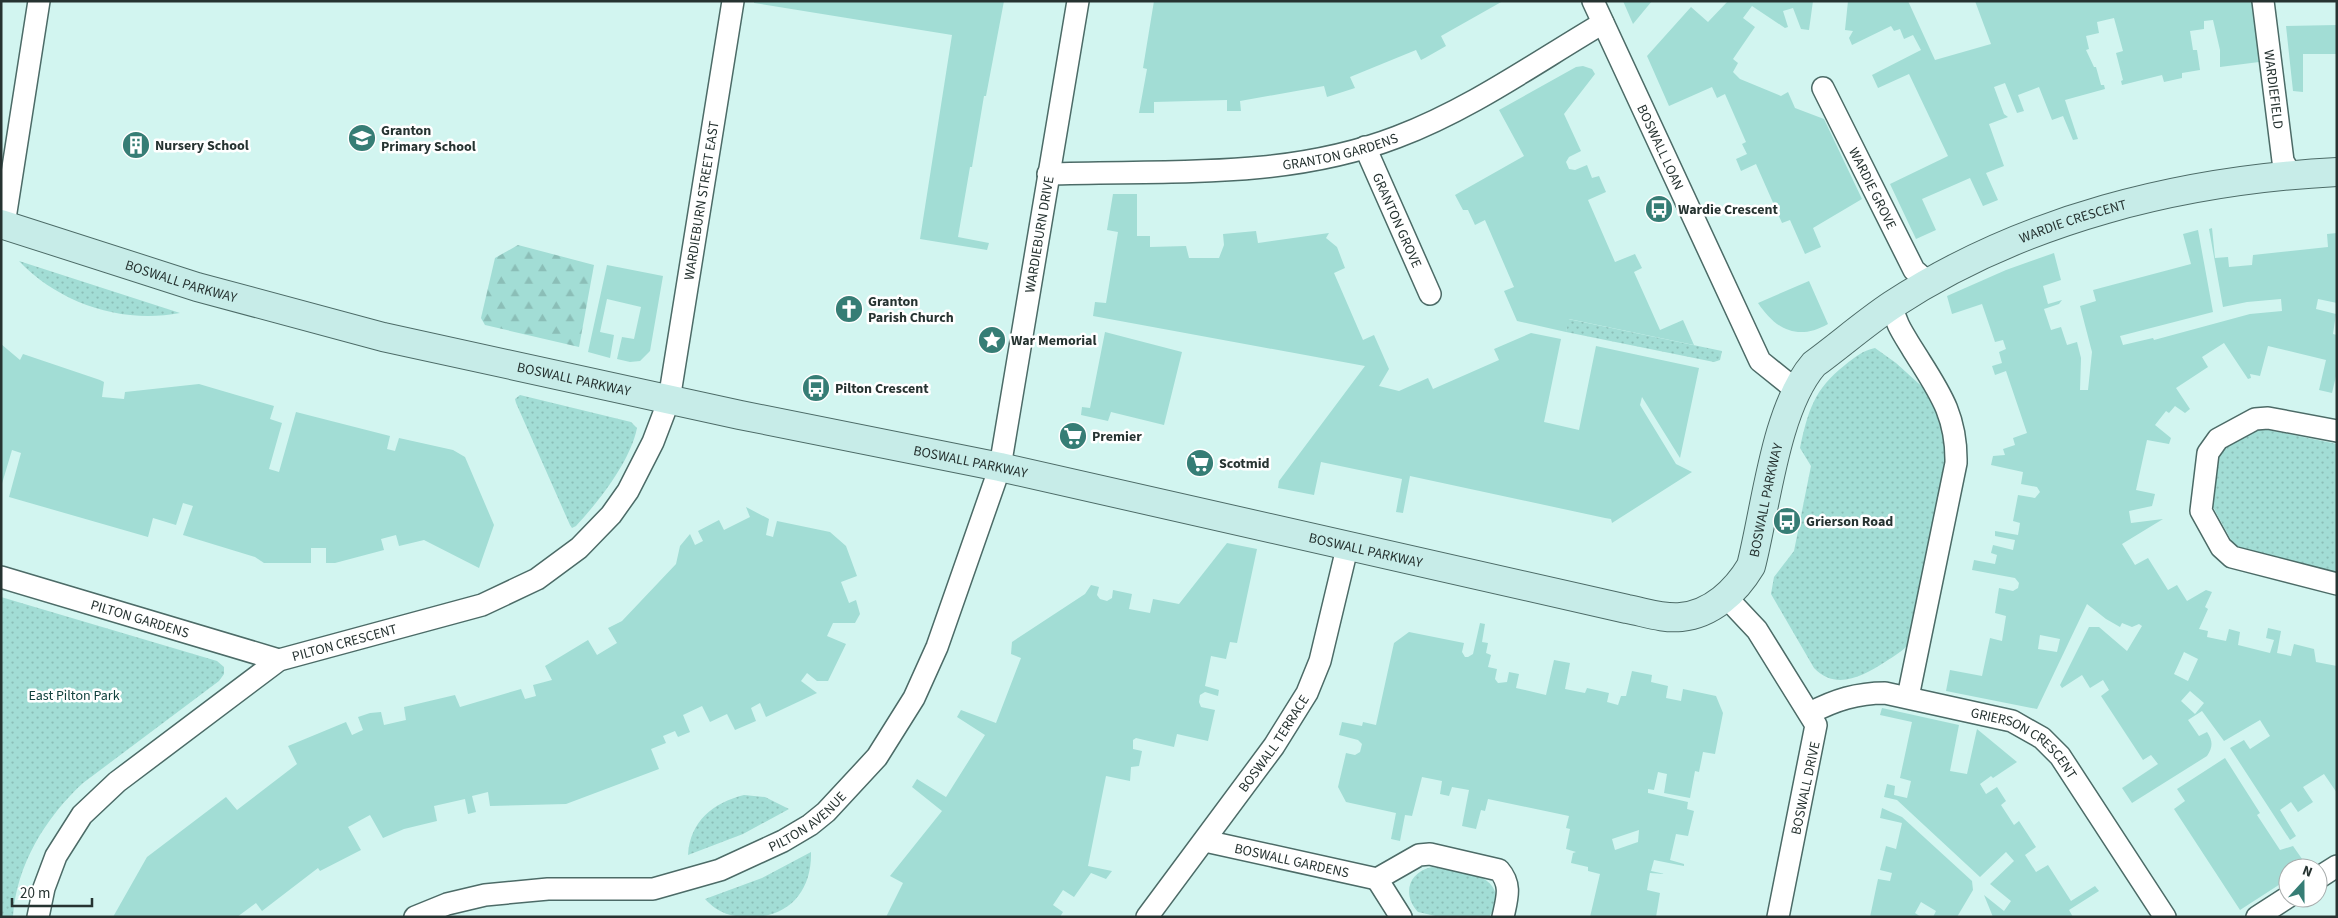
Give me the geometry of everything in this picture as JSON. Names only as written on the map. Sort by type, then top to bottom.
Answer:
[{"type":"street","points":[[3,225],[39,1]]},
{"type":"street","name":"WARDIEBURN STREET EAST","points":[[669,400],[732,1]]},
{"type":"street","name":"WARDIEBURN DRIVE","points":[[1000,467],[1078,1]]},
{"type":"street","name":"BOSWALL LOAN","points":[[1593,1],[1760,361],[1796,390]]},
{"type":"street","name":"WARDIEFIELD","points":[[2263,1],[2283,161],[2291,174]]},
{"type":"street","name":"GRANTON GARDENS","points":[[1048,174],[1241,170],[1303,163],[1365,148],[1396,138],[1455,112],[1603,24]]},
{"type":"street","name":"WARDIE GROVE","points":[[1823,88],[1914,270],[1929,283]]},
{"type":"street","name":"GRANTON GROVE","points":[[1365,148],[1430,294]]},
{"type":"street","name":"WARDIE CRESCENT","points":[[1796,390],[1814,364],[1892,305],[1929,283],[2016,241],[2112,207],[2201,186],[2291,174],[2337,172]]},
{"type":"street","name":"BOSWALL PARKWAY","points":[[3,225],[197,287],[329,323],[485,360],[669,400],[1000,467],[1186,510],[1348,544],[1655,615],[1681,617],[1705,610],[1726,597],[1743,579],[1751,566],[1781,435],[1796,390]]},
{"type":"street","points":[[1892,305],[1895,321],[1941,394],[1952,419],[1957,439],[1956,463],[1908,697]]},
{"type":"street","name":"PILTON CRESCENT","points":[[38,917],[44,888],[56,856],[70,832],[98,799],[278,660],[482,605],[537,580],[579,548],[611,515],[642,466],[669,400]]},
{"type":"street","points":[[2337,431],[2268,418],[2254,419],[2218,439],[2208,453],[2201,511],[2221,547],[2232,557],[2337,584]]},
{"type":"street","name":"PILTON AVENUE","points":[[415,917],[447,904],[503,893],[548,889],[638,890],[672,885],[720,870],[752,856],[784,841],[816,820],[842,796],[877,757],[914,698],[937,647],[1000,467]]},
{"type":"street","name":"BOSWALL TERRACE","points":[[1147,917],[1274,746],[1307,693],[1320,661],[1348,544]]},
{"type":"street","name":"PILTON GARDENS","points":[[1,577],[278,660]]},
{"type":"street","name":"BOSWALL DRIVE","points":[[1726,597],[1757,630],[1816,725],[1816,736],[1778,917]]},
{"type":"street","name":"GRIERSON CRESCENT","points":[[1810,713],[1845,697],[1870,693],[1908,697],[2012,721],[2042,738],[2060,756],[2165,917]]},
{"type":"street","name":"BOSWALL GARDENS","points":[[1205,841],[1377,879]]},
{"type":"street","points":[[1401,917],[1377,879],[1419,855],[1430,854],[1498,870],[1506,878],[1509,890],[1503,917]]},
{"type":"street","points":[[2257,917],[2278,903]]},
{"type":"green space","points":[[754,1],[1004,1],[986,96],[984,96],[972,167],[970,167],[958,237],[989,243],[987,250],[920,239],[952,35],[754,3]]},
{"type":"green space","points":[[1154,1],[1503,1],[1441,36],[1446,46],[1425,58],[1421,60],[1416,50],[1350,77],[1355,88],[1327,97],[1324,86],[1240,101],[1241,111],[1227,111],[1227,100],[1154,102],[1154,113],[1139,113],[1147,69],[1143,68]]},
{"type":"green space","points":[[1623,1],[1652,1],[1633,24]]},
{"type":"green space","points":[[1728,1],[1813,1],[1809,30],[1801,29],[1793,8],[1783,11],[1788,27],[1785,28],[1752,6],[1743,18],[1755,27],[1733,59],[1738,63],[1733,72],[1740,79],[1781,96],[1788,92],[1795,108],[1824,119],[1862,199],[1813,228],[1821,247],[1805,254],[1790,220],[1782,223],[1756,164],[1741,171],[1736,159],[1747,154],[1742,144],[1746,142],[1725,94],[1717,98],[1712,87],[1669,106],[1647,56],[1691,7],[1708,22]]},
{"type":"green space","points":[[1848,1],[1908,1],[1935,60],[1991,44],[1975,1],[2252,1],[2259,62],[2220,67],[2220,50],[2213,20],[2204,21],[2204,29],[2190,31],[2193,50],[2197,50],[2200,70],[2182,73],[2182,78],[2164,82],[2162,75],[2122,85],[2121,81],[2123,80],[2116,53],[2123,51],[2114,18],[2097,22],[2099,33],[2086,36],[2089,49],[2086,50],[2094,67],[2096,67],[2101,85],[2104,85],[2105,89],[2065,100],[2078,139],[2073,140],[2063,116],[2052,120],[2039,87],[2018,95],[2024,111],[2017,113],[2005,83],[1994,87],[2004,114],[2008,117],[1989,124],[2004,166],[1986,173],[1998,200],[1983,206],[1970,178],[1922,199],[1936,230],[1916,239],[1890,184],[1948,156],[1909,74],[1878,88],[1872,75],[1921,50],[1913,35],[1904,39],[1900,29],[1894,31],[1891,26],[1852,45],[1849,38],[1853,31],[1845,30]]},
{"type":"green space","points":[[2337,25],[2337,54],[2303,54],[2303,92],[2293,91],[2286,26]]},
{"type":"green space","points":[[1583,66],[1592,69],[1595,74],[1564,114],[1581,151],[1569,157],[1566,162],[1569,169],[1575,170],[1587,165],[1592,178],[1599,176],[1606,192],[1588,200],[1615,262],[1635,254],[1642,268],[1634,272],[1660,330],[1683,320],[1694,345],[1569,319],[1566,332],[1517,321],[1504,291],[1514,287],[1485,220],[1475,225],[1468,210],[1463,210],[1455,195],[1524,156],[1499,110],[1576,67]]},
{"type":"green space","points":[[1113,194],[1137,194],[1137,236],[1150,236],[1150,247],[1186,246],[1189,258],[1219,258],[1224,245],[1223,234],[1256,231],[1258,243],[1329,233],[1326,238],[1337,247],[1345,268],[1334,273],[1363,340],[1374,335],[1389,369],[1379,386],[1399,391],[1428,378],[1433,389],[1499,360],[1494,349],[1531,333],[1561,339],[1544,422],[1579,430],[1596,346],[1699,368],[1680,458],[1642,397],[1640,405],[1676,464],[1692,472],[1612,523],[1611,519],[1410,476],[1403,513],[1396,512],[1402,479],[1321,462],[1314,495],[1278,488],[1279,481],[1365,366],[1093,316],[1095,302],[1106,303],[1118,232],[1107,230]]},
{"type":"green space","points":[[2212,228],[2215,258],[2228,257],[2229,267],[2252,265],[2253,255],[2328,247],[2327,234],[2337,233],[2337,303],[2318,299],[2316,309],[2336,314],[2333,334],[2337,335],[2337,372],[2332,393],[2319,390],[2326,360],[2268,346],[2260,376],[2250,374],[2251,378],[2248,379],[2224,343],[2202,357],[2208,367],[2176,388],[2190,409],[2185,413],[2175,406],[2169,413],[2166,411],[2155,425],[2171,438],[2169,444],[2147,440],[2136,490],[2155,494],[2152,506],[2129,511],[2131,523],[2163,519],[2122,544],[2135,565],[2148,558],[2168,590],[2177,585],[2187,601],[2206,590],[2212,592],[2205,607],[2208,609],[2199,629],[2208,631],[2207,637],[2226,641],[2229,629],[2240,632],[2238,645],[2270,653],[2274,640],[2266,638],[2268,628],[2281,631],[2277,653],[2291,656],[2294,644],[2314,649],[2316,662],[2337,666],[2337,793],[2324,774],[2303,787],[2313,802],[2298,812],[2291,802],[2280,810],[2296,836],[2290,840],[2230,748],[2244,740],[2250,749],[2270,736],[2260,720],[2224,741],[2202,711],[2188,720],[2199,736],[2207,732],[2209,735],[2212,744],[2207,756],[2132,803],[2122,788],[2158,764],[2151,755],[2143,760],[2101,696],[2109,690],[2103,680],[2090,688],[2082,675],[2062,688],[2060,685],[2089,627],[2099,627],[2127,651],[2142,626],[2139,624],[2132,627],[2122,623],[2120,627],[2087,604],[2037,709],[1946,691],[1950,670],[1982,676],[1990,638],[2002,641],[2006,616],[1995,613],[1999,588],[2013,591],[2018,588],[2019,583],[2015,578],[1972,570],[1974,560],[1995,564],[1997,555],[1991,553],[1993,545],[2013,550],[2015,540],[1995,536],[1995,531],[2018,535],[2020,523],[2013,521],[2018,495],[2035,498],[2040,492],[2037,487],[2021,484],[2023,472],[1991,465],[1993,456],[2005,455],[2003,449],[2015,445],[2013,438],[2027,433],[2006,371],[1995,375],[1992,366],[2002,363],[1999,352],[2006,349],[2003,340],[1995,342],[1982,304],[1952,314],[1947,296],[2006,270],[2054,253],[2061,280],[2043,286],[2048,304],[2062,300],[2059,304],[2044,309],[2051,330],[2061,327],[2067,345],[2077,342],[2081,358],[2080,390],[2088,390],[2092,352],[2080,306],[2096,301],[2093,290],[2191,264],[2183,234],[2198,230],[2213,312],[2120,336],[2123,345],[2153,338],[2154,340],[2250,314],[2282,311],[2281,299],[2247,302],[2223,307],[2209,229]],"holes":[[[2040,635],[2060,639],[2057,652],[2038,649]],[[2184,652],[2198,659],[2188,681],[2174,674]],[[2190,691],[2204,703],[2195,714],[2181,701]]]},
{"type":"green space","points":[[518,245],[594,265],[579,347],[485,325],[481,318],[495,258]]},
{"type":"green space","points":[[19,261],[180,313],[136,316],[114,313],[93,307],[53,289]]},
{"type":"green space","points":[[607,265],[663,276],[650,351],[640,361],[630,362],[617,359],[622,337],[634,339],[641,307],[607,299],[600,332],[614,335],[610,358],[588,352]]},
{"type":"green space","points":[[1809,281],[1828,324],[1817,329],[1807,332],[1788,330],[1772,320],[1758,303]]},
{"type":"green space","points":[[1568,319],[1722,351],[1720,360],[1714,362],[1566,332]]},
{"type":"green space","points":[[1105,332],[1182,352],[1164,425],[1111,412],[1108,421],[1081,415],[1082,407],[1090,408]]},
{"type":"green space","points":[[1,344],[20,360],[23,354],[104,382],[102,397],[124,399],[125,392],[199,384],[274,406],[270,419],[282,423],[269,469],[279,472],[296,412],[390,436],[387,449],[395,451],[399,438],[453,450],[465,457],[494,525],[479,568],[424,540],[399,546],[396,535],[381,539],[384,550],[335,563],[326,563],[326,548],[311,548],[311,563],[264,563],[255,557],[183,535],[193,506],[183,503],[176,525],[153,518],[148,537],[9,497],[21,453],[12,450],[1,487]]},
{"type":"green space","points":[[1875,348],[1896,363],[1928,392],[1934,403],[1949,450],[1910,643],[1868,672],[1850,679],[1831,679],[1822,675],[1814,668],[1771,594],[1774,577],[1794,551],[1811,466],[1800,448],[1806,423],[1814,402],[1819,392],[1834,374],[1859,355]]},
{"type":"green space","points":[[520,395],[631,422],[637,428],[628,454],[621,467],[604,493],[576,526],[572,528],[516,403],[515,399]]},
{"type":"green space","points":[[2259,428],[2337,444],[2337,573],[2236,549],[2213,507],[2219,455],[2224,449]]},
{"type":"green space","points":[[746,507],[769,519],[766,535],[773,537],[777,521],[830,532],[846,546],[857,576],[841,582],[849,603],[856,600],[860,614],[855,623],[833,623],[827,636],[846,644],[828,681],[817,681],[807,673],[801,681],[817,693],[766,717],[760,703],[751,708],[756,721],[735,730],[727,714],[710,722],[702,706],[683,715],[690,732],[678,737],[675,731],[663,736],[666,743],[651,749],[659,769],[566,804],[490,806],[488,792],[472,796],[476,812],[468,814],[465,799],[434,806],[437,821],[404,829],[383,838],[370,815],[348,827],[361,850],[320,871],[318,868],[262,911],[256,903],[237,917],[113,917],[147,857],[226,797],[237,810],[297,764],[288,746],[346,722],[352,735],[363,730],[358,717],[370,713],[381,712],[384,725],[406,720],[404,707],[455,695],[460,707],[521,689],[525,699],[536,696],[533,685],[552,680],[545,666],[588,640],[597,655],[617,643],[608,628],[622,621],[676,564],[680,546],[690,534],[695,545],[703,541],[698,531],[719,520],[724,530],[750,517]]},
{"type":"green space","points":[[1227,543],[1257,549],[1237,643],[1230,642],[1226,659],[1211,656],[1205,686],[1219,690],[1218,696],[1205,692],[1200,695],[1199,702],[1201,707],[1215,710],[1208,741],[1177,734],[1174,747],[1136,738],[1133,740],[1133,749],[1142,751],[1139,766],[1131,767],[1130,781],[1106,776],[1088,866],[1112,871],[1106,879],[1091,873],[1074,897],[1063,890],[1053,905],[1063,912],[1060,917],[886,917],[903,883],[890,876],[942,811],[912,787],[917,779],[946,797],[985,735],[957,717],[961,710],[996,723],[1021,658],[1011,654],[1012,642],[1085,594],[1091,585],[1099,587],[1097,595],[1100,599],[1107,601],[1112,598],[1113,590],[1132,594],[1129,609],[1150,613],[1153,599],[1179,604]]},
{"type":"green space","name":"East Pilton Park","points":[[1,597],[217,661],[224,667],[224,674],[219,681],[83,783],[69,796],[35,843],[20,879],[13,917],[1,917]]},
{"type":"green space","points":[[1480,623],[1485,624],[1482,642],[1488,643],[1486,653],[1491,655],[1488,667],[1497,669],[1495,679],[1498,683],[1507,682],[1509,672],[1519,674],[1516,688],[1546,695],[1554,660],[1570,663],[1565,689],[1585,693],[1587,688],[1609,693],[1607,702],[1618,705],[1621,696],[1626,696],[1632,671],[1652,675],[1651,682],[1668,686],[1666,698],[1681,701],[1683,689],[1716,696],[1723,713],[1715,754],[1703,752],[1699,772],[1695,771],[1690,798],[1664,793],[1667,774],[1658,772],[1654,790],[1648,789],[1648,793],[1688,802],[1687,809],[1694,811],[1688,836],[1676,834],[1670,860],[1684,864],[1684,866],[1654,860],[1651,871],[1665,874],[1650,873],[1647,890],[1660,893],[1656,917],[1590,917],[1600,874],[1588,871],[1588,867],[1571,863],[1573,853],[1576,852],[1566,849],[1570,829],[1566,828],[1569,816],[1488,799],[1485,811],[1481,810],[1476,829],[1462,826],[1469,790],[1452,787],[1449,796],[1440,794],[1442,781],[1422,777],[1412,816],[1405,815],[1400,841],[1391,839],[1396,813],[1346,802],[1338,787],[1346,753],[1355,755],[1360,752],[1362,744],[1358,740],[1339,735],[1342,722],[1362,726],[1363,722],[1376,725],[1394,643],[1409,632],[1464,643],[1462,652],[1465,657],[1473,654]],"holes":[[[1639,830],[1638,842],[1615,850],[1612,839]]]},
{"type":"green space","points":[[1882,708],[1959,725],[1950,771],[1967,774],[1977,729],[2017,762],[1980,784],[1986,794],[1997,787],[2006,801],[2001,805],[2014,825],[2019,821],[2036,847],[2025,855],[2036,872],[2048,865],[2071,901],[2095,886],[2099,891],[2069,910],[2073,917],[1993,917],[1984,895],[2004,911],[2011,901],[1990,884],[2014,861],[2006,852],[1980,877],[1897,800],[1884,797],[1887,784],[1895,786],[1894,795],[1907,798],[1911,781],[1900,778],[1912,722],[1880,715]]},
{"type":"green space","points":[[2225,758],[2260,813],[2257,815],[2280,850],[2293,846],[2301,858],[2278,858],[2278,885],[2240,910],[2174,809],[2185,801],[2177,789]]},
{"type":"green space","points":[[744,795],[765,797],[789,809],[743,834],[688,855],[693,832],[705,815],[722,803]]},
{"type":"green space","points":[[1882,808],[1902,817],[1972,881],[1973,890],[1957,917],[1933,917],[1936,911],[1921,902],[1915,913],[1921,917],[1870,917],[1878,879],[1890,881],[1892,873],[1880,870],[1886,846],[1896,849],[1902,823],[1880,818]]},
{"type":"green space","points":[[811,852],[808,878],[803,889],[796,899],[777,912],[765,916],[751,917],[732,915],[715,908],[705,899],[762,878]]},
{"type":"green space","points":[[1432,867],[1470,873],[1487,881],[1493,887],[1496,895],[1495,906],[1489,917],[1440,917],[1418,912],[1410,898],[1410,885],[1417,874]]},
{"type":"place","name":"Granton Primary School","points":[[362,138]]},
{"type":"place","name":"Nursery School","points":[[136,145]]},
{"type":"place","name":"Wardie Crescent","points":[[1659,209]]},
{"type":"place","name":"Granton Parish Church","points":[[849,309]]},
{"type":"place","name":"War Memorial","points":[[992,340]]},
{"type":"place","name":"Pilton Crescent","points":[[816,388]]},
{"type":"place","name":"Premier","points":[[1073,436]]},
{"type":"place","name":"Scotmid","points":[[1200,463]]},
{"type":"place","name":"Grierson Road","points":[[1787,521]]}]
